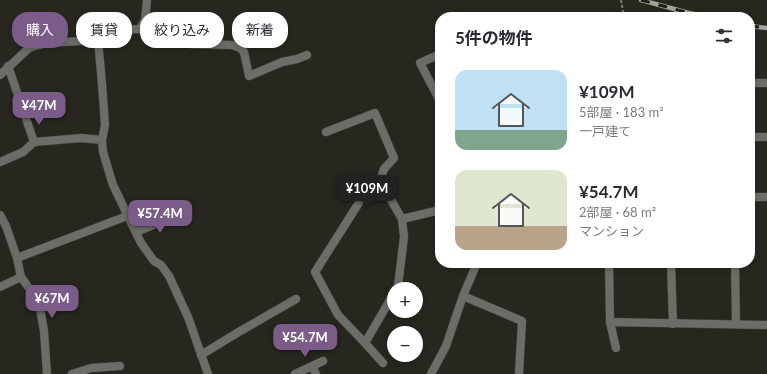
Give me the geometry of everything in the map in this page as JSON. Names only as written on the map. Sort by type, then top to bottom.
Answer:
[{"type":"street","points":[[146,12],[148,0]]},
{"type":"street","points":[[132,29],[140,29]]},
{"type":"street","points":[[0,75],[29,48],[38,44],[76,41]]},
{"type":"street","points":[[224,45],[232,45],[240,48],[244,52],[249,76],[282,62],[307,55]]},
{"type":"street","points":[[99,48],[105,125],[102,140],[113,185],[141,243],[154,261],[161,266],[169,276],[188,317],[208,374]]},
{"type":"street","points":[[435,56],[420,63],[435,92]]},
{"type":"street","points":[[8,66],[34,142]]},
{"type":"street","points":[[755,83],[767,84]]},
{"type":"street","points":[[326,132],[375,113],[394,158],[384,169],[380,181],[362,198],[315,272],[338,315],[383,363]]},
{"type":"street","points":[[755,137],[767,137]]},
{"type":"street","points":[[0,162],[23,152],[34,142],[81,138],[102,140]]},
{"type":"street","points":[[380,181],[402,219],[404,237],[398,282]]},
{"type":"street","points":[[755,197],[767,197]]},
{"type":"street","points":[[402,219],[435,211]]},
{"type":"street","points":[[0,215],[6,226],[17,258],[21,277],[39,302],[44,331],[47,374]]},
{"type":"street","points":[[136,232],[163,221],[167,215]]},
{"type":"street","points":[[17,258],[127,216]]},
{"type":"street","points":[[431,374],[446,346],[463,296],[475,268]]},
{"type":"street","points":[[609,268],[610,322],[616,348]]},
{"type":"street","points":[[671,268],[673,324]]},
{"type":"street","points":[[736,268],[736,324]]},
{"type":"street","points":[[0,287],[21,277]]},
{"type":"street","points":[[463,296],[522,321],[519,374]]},
{"type":"street","points":[[201,355],[296,299]]},
{"type":"street","points":[[365,343],[387,305]]},
{"type":"street","points":[[610,322],[767,325]]},
{"type":"street","points":[[295,374],[314,370],[323,361]]},
{"type":"street","points":[[72,374],[91,368],[120,366]]},
{"type":"path","points":[[621,0],[623,12]]},
{"type":"railway","points":[[641,0],[685,12]]},
{"type":"railway","points":[[755,27],[767,28]]}]
